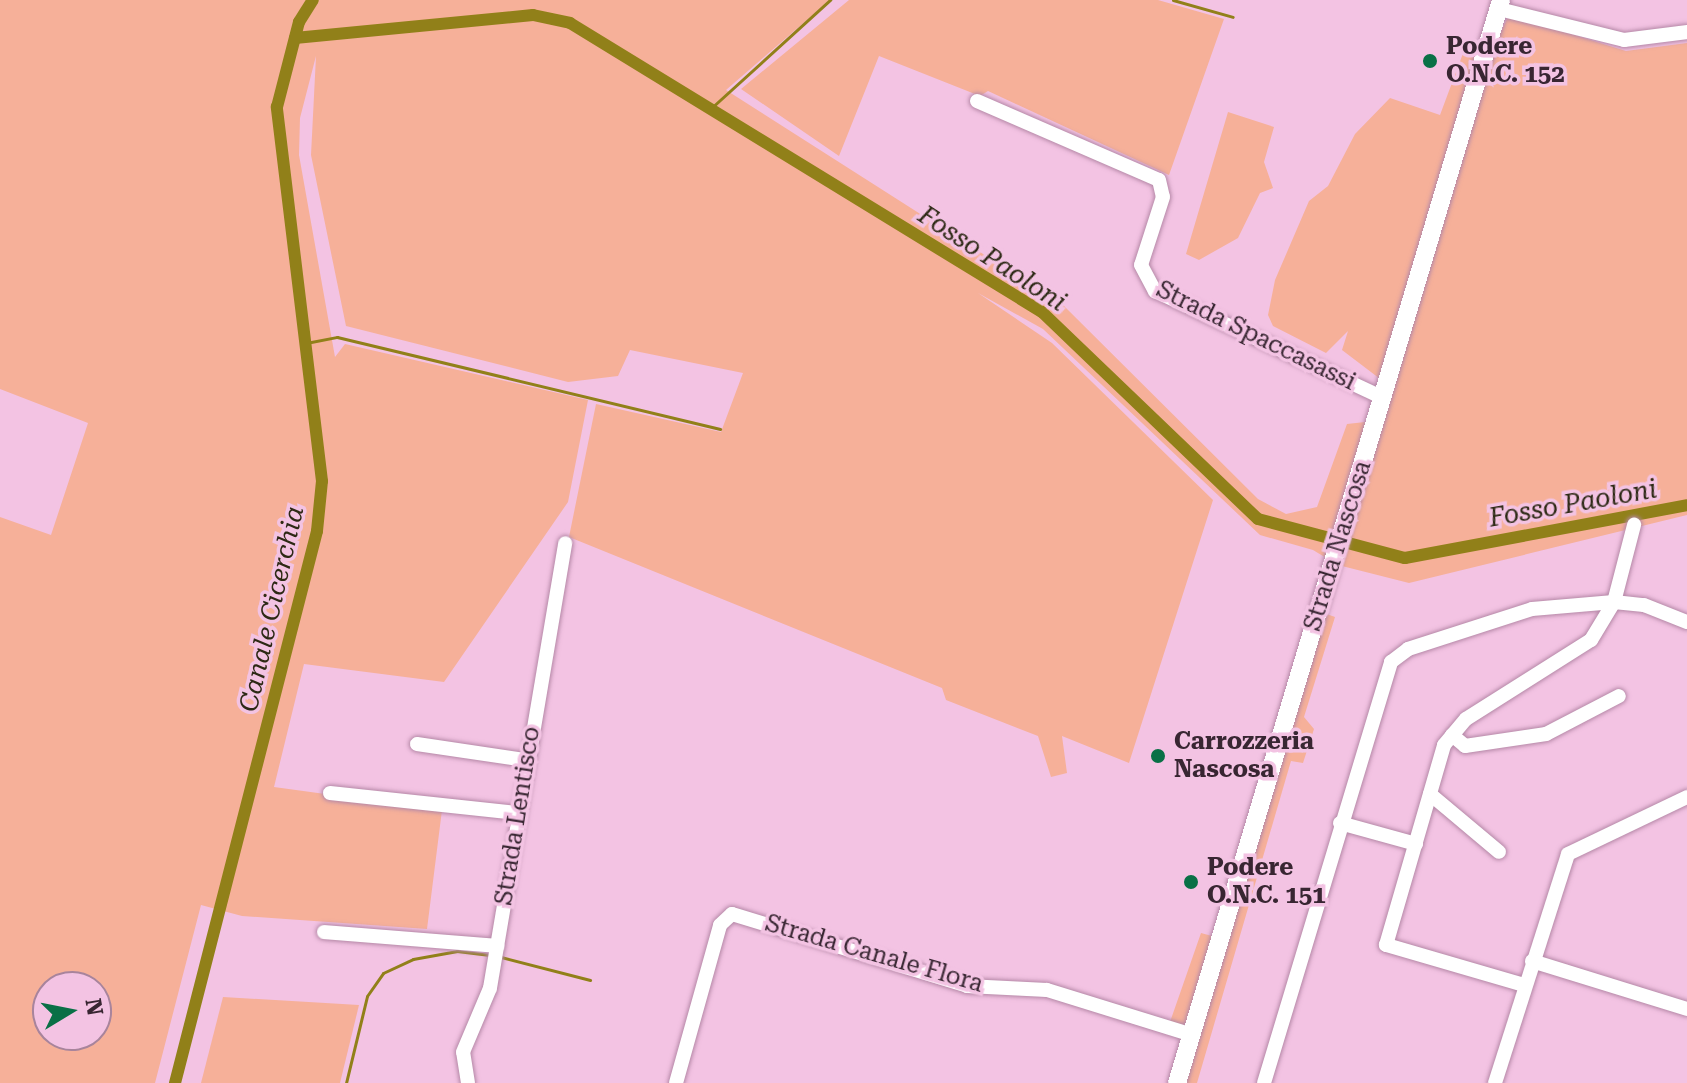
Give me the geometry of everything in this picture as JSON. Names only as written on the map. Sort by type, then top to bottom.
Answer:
[{"type":"street","name":"Strada Nascosa","points":[[1177,1083],[1499,2],[1624,40],[1687,32]]},
{"type":"street","name":"Strada Spaccasassi","points":[[977,101],[1159,180],[1164,193],[1141,265],[1155,291],[1383,398]]},
{"type":"street","points":[[1524,985],[1386,945],[1430,794],[1452,735],[1466,719],[1591,640],[1614,602],[1634,525]]},
{"type":"street","name":"Strada Lentisco","points":[[468,1083],[463,1052],[486,1002],[494,964],[517,813],[565,543]]},
{"type":"street","points":[[1264,1083],[1391,662],[1408,649],[1504,615],[1614,602],[1644,605],[1687,622]]},
{"type":"street","points":[[1452,735],[1465,746],[1546,734],[1619,696]]},
{"type":"street","points":[[417,744],[526,760]]},
{"type":"street","points":[[330,793],[517,813]]},
{"type":"street","points":[[1430,794],[1499,852]]},
{"type":"street","points":[[1495,1083],[1568,854],[1687,797]]},
{"type":"street","points":[[1340,823],[1416,844]]},
{"type":"street","name":"Strada Canale Flora","points":[[676,1083],[720,925],[732,914],[967,986],[1047,990],[1192,1035]]},
{"type":"street","points":[[324,932],[497,946]]},
{"type":"street","points":[[1532,961],[1687,1009]]},
{"type":"shaded area","points":[[0,0],[830,0],[726,90],[1063,305],[1258,499],[1286,514],[1317,507],[1347,424],[1383,420],[1392,388],[1342,350],[1348,331],[1326,353],[1273,326],[1268,315],[1275,280],[1309,201],[1328,186],[1355,134],[1390,98],[1440,115],[1465,48],[1495,44],[1509,15],[1626,51],[1687,43],[1687,515],[1409,583],[1338,565],[1313,550],[1260,535],[1043,329],[978,293],[1052,343],[1213,500],[1129,763],[1062,736],[1067,773],[1051,777],[1038,736],[946,700],[942,688],[569,537],[596,404],[721,432],[743,373],[630,350],[618,376],[568,382],[346,326],[311,155],[316,56],[300,118],[299,155],[335,357],[345,344],[588,400],[568,502],[444,682],[304,664],[274,787],[442,810],[427,929],[242,916],[201,905],[155,1083],[0,1083],[0,517],[51,535],[88,423],[0,389]]},
{"type":"shaded area","points":[[849,0],[1158,0],[1224,19],[1169,175],[988,91],[980,96],[879,56],[839,156],[741,89]]},
{"type":"shaded area","points":[[1228,112],[1274,127],[1264,162],[1273,188],[1260,193],[1238,238],[1199,260],[1186,254]]},
{"type":"shaded area","points":[[1321,612],[1335,617],[1304,717],[1314,729],[1303,763],[1291,761],[1197,1083],[1182,1083],[1194,1044],[1170,1022],[1201,933],[1223,939]]},
{"type":"shaded area","points":[[223,997],[359,1005],[340,1083],[201,1083]]},
{"type":"waterway","name":"Canale Cicerchia","points":[[175,1083],[317,531],[322,481],[277,107],[299,22],[313,0]]},
{"type":"waterway","points":[[709,110],[830,0]]},
{"type":"waterway","points":[[1173,0],[1233,17]]},
{"type":"waterway","name":"Fosso Paoloni","points":[[295,38],[533,15],[570,23],[1042,312],[1258,519],[1405,558],[1687,505]]},
{"type":"waterway","points":[[306,343],[337,337],[720,429]]},
{"type":"waterway","points":[[346,1083],[367,996],[383,973],[413,959],[457,951],[490,955]]},
{"type":"waterway","points":[[501,957],[590,980]]},
{"type":"place","name":"Podere O.N.C. 152","points":[[1430,61]]},
{"type":"place","name":"Carrozzeria Nascosa","points":[[1158,756]]},
{"type":"place","name":"Podere O.N.C. 151","points":[[1191,882]]}]
